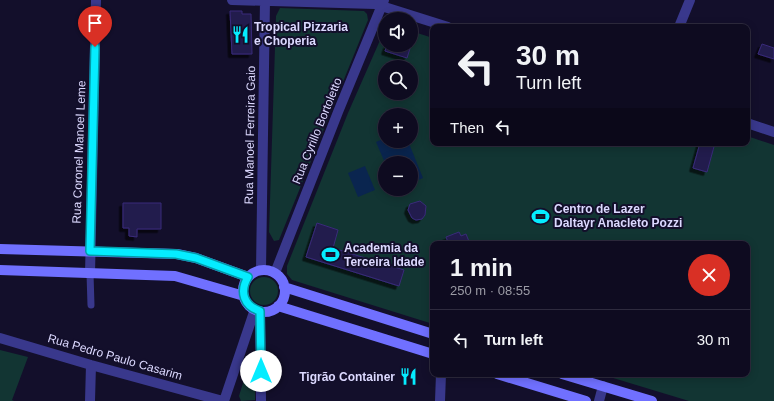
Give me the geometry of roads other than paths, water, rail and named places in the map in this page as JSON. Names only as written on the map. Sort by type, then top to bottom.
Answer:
[{"type":"main road","points":[[0,249],[176,254],[196,258],[248,277]]},
{"type":"main road","points":[[0,270],[175,276],[244,296]]},
{"type":"main road","points":[[268,270],[275,273],[284,287],[283,298],[278,306],[266,311],[258,310],[246,301],[244,296],[244,283],[248,277],[256,271],[268,270]]},
{"type":"main road","points":[[284,287],[430,333]]},
{"type":"main road","points":[[278,306],[430,353]]},
{"type":"main road","points":[[507,377],[586,401]]},
{"type":"main road","points":[[572,377],[652,401]]},
{"type":"street","name":"Rua Coronel Manoel Leme","points":[[90,274],[96,0]]},
{"type":"street","points":[[232,0],[383,3],[440,24]]},
{"type":"street","name":"Rua Manoel Ferreira Gaio","points":[[261,270],[265,0]]},
{"type":"street","points":[[680,24],[690,0]]},
{"type":"street","name":"Rua Cyrillo Bortoletto","points":[[275,273],[338,112],[383,3]]},
{"type":"street","points":[[750,124],[774,132]]},
{"type":"street","points":[[223,401],[258,310]]},
{"type":"street","points":[[258,310],[261,401]]},
{"type":"street","name":"Rua Pedro Paulo Casarim","points":[[0,338],[223,401]]},
{"type":"street","points":[[90,401],[91,364]]},
{"type":"street","points":[[440,401],[441,377]]},
{"type":"street","points":[[600,401],[602,386]]},
{"type":"lane","name":"Rua Coronel Manoel Leme","points":[[90,274],[91,305]]},
{"type":"water","points":[[379,148],[411,148],[414,156],[382,156]]},
{"type":"water","points":[[365,166],[375,190],[358,197],[348,173]]},
{"type":"water","points":[[418,166],[423,178],[418,180]]},
{"type":"place","name":"Tropical Pizzaria e Choperia","points":[[241,34]]},
{"type":"place","name":"Centro de Lazer Daltayr Anacleto Pozzi","points":[[541,216]]},
{"type":"place","name":"Academia da Terceira Idade","points":[[331,255]]},
{"type":"place","name":"Tigrão Container","points":[[408,377]]}]
